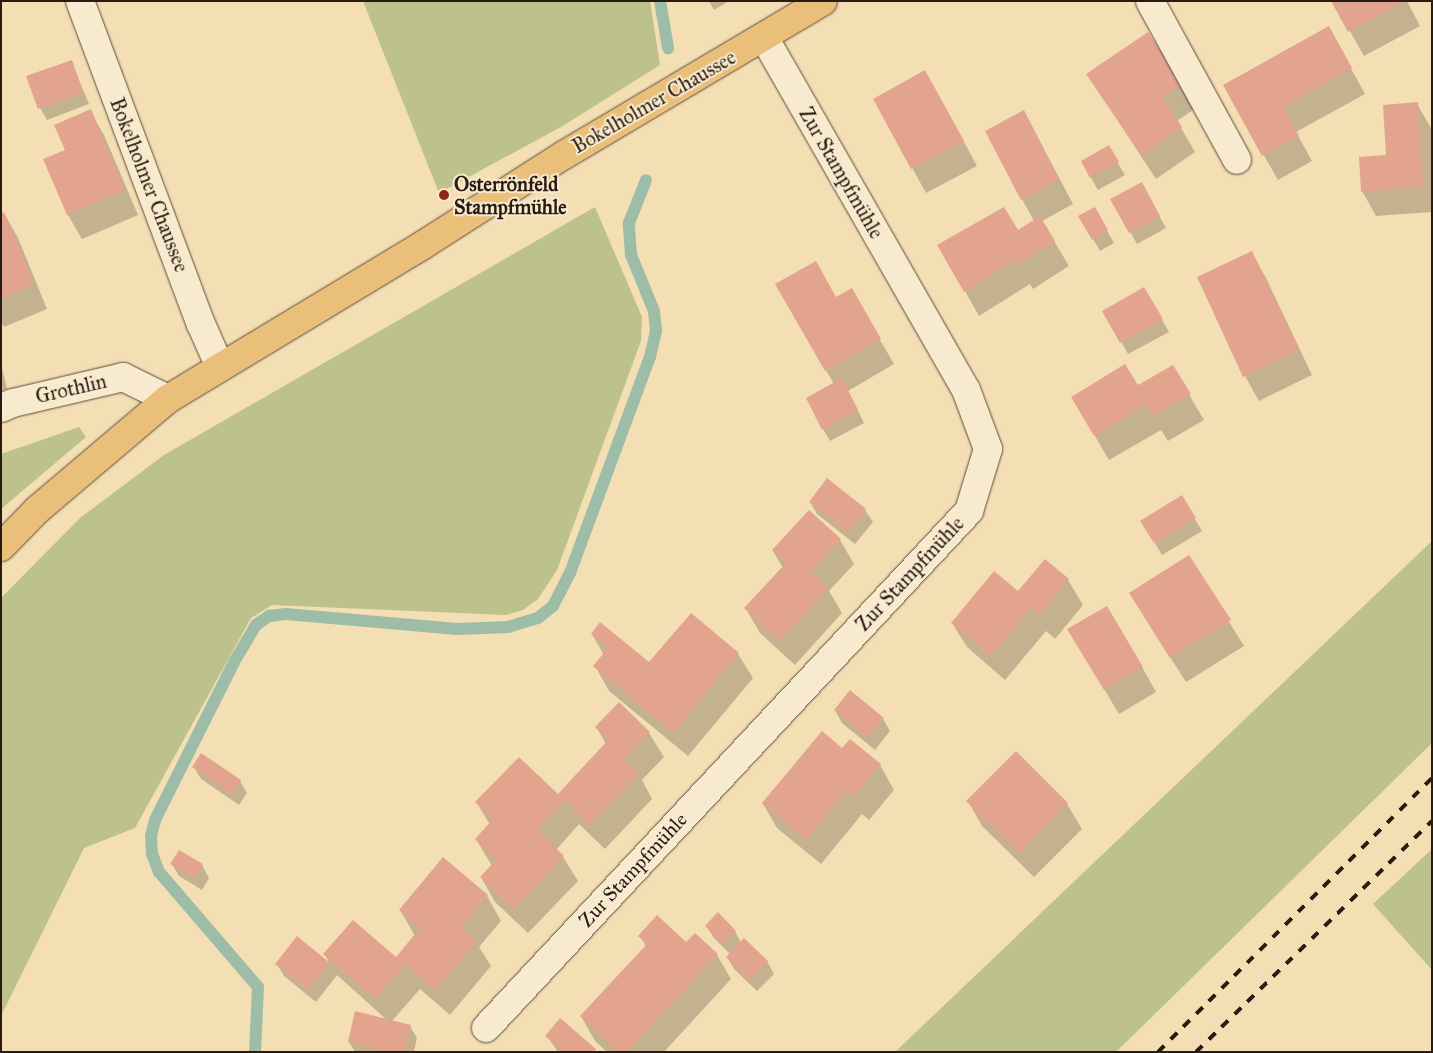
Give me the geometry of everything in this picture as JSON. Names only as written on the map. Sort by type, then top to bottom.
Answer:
[{"type":"main road","name":"Bokelholmer Chaussee","points":[[1,547],[37,510],[168,399],[423,245],[564,154],[824,1]]},
{"type":"street","name":"Bokelholmer Chaussee","points":[[80,1],[201,324],[220,367]]},
{"type":"street","points":[[1150,1],[1237,160]]},
{"type":"street","name":"Zur Stampfmühle","points":[[486,1028],[969,511],[988,449],[966,390],[764,38]]},
{"type":"street","name":"Grothlin","points":[[1,408],[13,403],[123,377],[168,399]]},
{"type":"green space","points":[[363,1],[650,1],[660,65],[561,127],[439,193]]},
{"type":"green space","points":[[595,207],[642,317],[641,341],[557,570],[538,599],[523,610],[506,615],[272,605],[251,618],[135,828],[84,848],[1,1016],[1,598],[80,518],[164,455]]},
{"type":"green space","points":[[79,427],[86,437],[1,509],[1,454]]},
{"type":"green space","points":[[1432,541],[1432,743],[1116,1052],[895,1052]]},
{"type":"green space","points":[[1432,849],[1432,970],[1373,904]]},
{"type":"building","points":[[1331,1],[1406,1],[1348,32]]},
{"type":"building","points":[[1329,26],[1352,68],[1283,107],[1299,136],[1262,156],[1223,85]]},
{"type":"building","points":[[1148,32],[1182,83],[1162,97],[1182,127],[1141,155],[1086,74]]},
{"type":"building","points":[[72,60],[83,92],[38,109],[26,76]]},
{"type":"building","points":[[925,70],[964,141],[911,169],[873,99]]},
{"type":"building","points":[[1418,102],[1423,187],[1361,192],[1359,157],[1386,155],[1383,105]]},
{"type":"building","points":[[91,109],[125,190],[67,215],[43,159],[65,150],[54,125]]},
{"type":"building","points":[[1024,110],[1059,179],[1021,200],[985,131]]},
{"type":"building","points":[[1109,145],[1119,162],[1090,178],[1081,161]]},
{"type":"building","points":[[1142,182],[1160,216],[1129,233],[1110,199]]},
{"type":"building","points":[[1004,207],[1018,230],[1040,216],[1055,241],[1018,265],[1015,260],[964,292],[937,245]]},
{"type":"building","points":[[1095,207],[1108,230],[1092,240],[1078,216]]},
{"type":"building","points":[[4,212],[34,284],[1,298],[1,213]]},
{"type":"building","points":[[1252,251],[1299,350],[1243,377],[1197,277]]},
{"type":"building","points":[[816,261],[836,297],[852,288],[881,339],[825,371],[775,284]]},
{"type":"building","points":[[1144,287],[1163,319],[1120,343],[1102,311]]},
{"type":"building","points":[[1125,364],[1138,385],[1173,365],[1191,394],[1152,417],[1146,405],[1094,436],[1071,397]]},
{"type":"building","points":[[842,378],[858,410],[822,430],[806,398]]},
{"type":"building","points":[[827,478],[866,509],[848,533],[809,502]]},
{"type":"building","points":[[1182,495],[1196,518],[1154,543],[1140,521]]},
{"type":"building","points":[[809,510],[841,539],[811,571],[828,588],[780,641],[744,608],[786,563],[772,550]]},
{"type":"building","points":[[1189,555],[1231,620],[1170,658],[1129,593]]},
{"type":"building","points":[[1045,559],[1069,579],[1040,615],[1032,607],[991,656],[951,623],[994,571],[1018,591]]},
{"type":"building","points":[[1107,606],[1143,667],[1104,690],[1067,629]]},
{"type":"building","points":[[691,613],[739,653],[673,733],[593,666],[608,648],[591,634],[600,622],[649,662]]},
{"type":"building","points":[[850,690],[884,718],[867,738],[834,710]]},
{"type":"building","points":[[619,702],[650,732],[624,759],[639,773],[590,825],[565,800],[537,830],[564,856],[514,909],[480,877],[496,860],[475,839],[493,819],[475,802],[519,757],[558,794],[608,740],[595,727]]},
{"type":"building","points":[[822,731],[842,748],[850,739],[881,764],[854,796],[847,790],[806,840],[762,803]]},
{"type":"building","points":[[1016,751],[1068,803],[1019,853],[966,801]]},
{"type":"building","points":[[201,753],[241,780],[232,794],[192,767]]},
{"type":"building","points":[[179,850],[203,864],[195,878],[170,864]]},
{"type":"building","points":[[443,857],[488,895],[461,927],[477,941],[435,991],[405,965],[375,999],[323,954],[353,920],[396,957],[420,928],[399,910]]},
{"type":"building","points":[[718,912],[736,931],[723,944],[705,926]]},
{"type":"building","points":[[657,915],[686,942],[695,933],[718,954],[627,1052],[618,1052],[580,1016],[647,944],[638,936]]},
{"type":"building","points":[[297,936],[330,963],[308,990],[275,964]]},
{"type":"building","points":[[744,938],[768,961],[749,980],[726,957]]},
{"type":"building","points":[[355,1011],[411,1025],[404,1052],[385,1052],[348,1042]]},
{"type":"building","points":[[560,1018],[596,1049],[594,1052],[564,1052],[545,1036]]},
{"type":"waterway","points":[[660,1],[668,48]]},
{"type":"waterway","points":[[255,1052],[258,987],[159,872],[152,854],[151,836],[155,820],[234,662],[256,625],[269,616],[286,614],[457,629],[508,627],[538,618],[553,606],[570,573],[650,357],[656,331],[654,311],[631,255],[629,223],[646,180]]},
{"type":"railway","points":[[1158,1052],[1432,778]]},
{"type":"railway","points":[[1196,1052],[1432,821]]},
{"type":"place","name":"Osterrönfeld Stampfmühle","points":[[444,195]]}]
